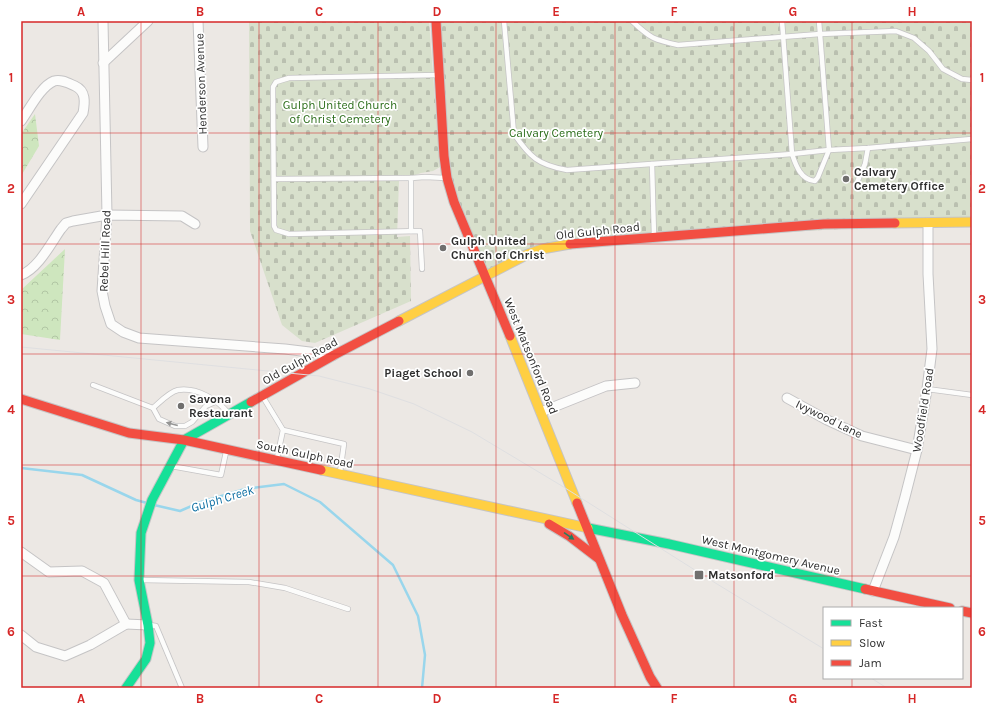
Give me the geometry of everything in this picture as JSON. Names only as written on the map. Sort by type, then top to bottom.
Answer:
[{"type":"main road","name":"West Matsonford Road","points":[[436,21],[444,156],[447,178],[454,202],[486,276],[622,615],[656,688]]},
{"type":"main road","name":"Old Gulph Road","points":[[184,440],[334,355],[528,254],[542,249],[565,244],[824,224],[972,222]]},
{"type":"main road","name":"South Gulph Road","points":[[21,399],[117,430],[184,440],[586,528]]},
{"type":"main road","points":[[126,688],[146,659],[150,643],[139,580],[141,533],[152,500],[184,440]]},
{"type":"main road","points":[[536,517],[569,536],[599,559]]},
{"type":"main road","name":"West Montgomery Avenue","points":[[586,528],[669,544],[945,607]]},
{"type":"street","name":"Rebel Hill Road","points":[[103,21],[107,215],[102,291],[111,324],[139,338],[285,349],[334,355]]},
{"type":"street","points":[[103,63],[148,21]]},
{"type":"street","name":"Henderson Avenue","points":[[198,21],[203,147]]},
{"type":"street","points":[[21,121],[45,87],[54,81],[62,81],[78,87],[84,94],[85,104],[83,112],[21,204]]},
{"type":"street","points":[[21,275],[29,272],[36,264],[66,223],[107,215],[182,216],[195,224]]},
{"type":"street","name":"Woodfield Road","points":[[873,591],[894,537],[917,450],[927,389],[932,349],[928,274],[928,223]]},
{"type":"street","points":[[541,412],[606,386],[635,383]]},
{"type":"street","name":"Ivywood Lane","points":[[787,398],[827,420],[862,436],[917,450]]},
{"type":"street","points":[[21,552],[49,572],[82,571],[104,583],[126,624]]},
{"type":"street","points":[[21,635],[36,647],[65,656],[90,645],[126,624],[148,625]]},
{"type":"lane","points":[[504,21],[514,134],[524,149],[535,160],[551,168],[567,170],[792,154],[972,139]]},
{"type":"lane","points":[[632,21],[645,33],[659,41],[678,45],[783,36],[885,30],[896,31],[914,38],[929,52],[943,69],[962,79],[972,80]]},
{"type":"lane","points":[[782,21],[792,154],[801,174],[809,180],[815,181],[829,150],[819,21]]},
{"type":"lane","points":[[422,269],[420,232],[289,234],[281,233],[276,230],[274,226],[273,87],[276,82],[290,78],[439,75]]},
{"type":"lane","points":[[855,187],[865,164],[868,148]]},
{"type":"lane","points":[[652,164],[654,237]]},
{"type":"lane","points":[[274,178],[447,178]]},
{"type":"lane","points":[[411,178],[411,231]]},
{"type":"lane","points":[[93,385],[153,408],[159,419],[175,426],[185,426],[192,422],[206,406],[215,402]]},
{"type":"lane","points":[[927,389],[972,395]]},
{"type":"lane","points":[[153,408],[177,390],[197,392],[208,396],[224,408],[229,414]]},
{"type":"lane","points":[[262,396],[283,430],[277,460]]},
{"type":"lane","points":[[283,430],[344,444],[339,474]]},
{"type":"lane","points":[[169,466],[221,475],[227,449]]},
{"type":"lane","points":[[139,580],[249,582],[285,588],[348,609]]},
{"type":"lane","points":[[148,625],[156,626],[182,688]]},
{"type":"green space","name":"Gulph United Church of Christ Cemetery","points":[[249,21],[429,21],[440,167],[433,171],[421,173],[399,181],[397,237],[410,236],[411,301],[315,343],[302,341],[282,325],[250,231]]},
{"type":"green space","name":"Calvary Cemetery","points":[[436,21],[972,21],[972,222],[565,244],[486,276],[454,202]]},
{"type":"green space","points":[[35,114],[39,146],[21,176],[21,134]]},
{"type":"green space","points":[[65,249],[60,340],[21,334],[21,290]]},
{"type":"waterway","name":"Gulph Creek","points":[[21,468],[82,475],[136,500],[147,503]]},
{"type":"waterway","name":"Gulph Creek","points":[[154,505],[180,511],[201,502],[245,489],[284,484],[320,502],[393,565],[418,616],[425,655],[422,688]]},
{"type":"tram line","points":[[21,347],[319,376],[370,389],[414,404],[472,432],[562,486],[717,584],[823,648]]},
{"type":"tram line","points":[[873,679],[887,688]]},
{"type":"traffic: fast","points":[[126,688],[146,659],[150,643],[139,580],[141,533],[152,500],[184,440],[251,402]]},
{"type":"traffic: fast","points":[[588,528],[669,544],[865,589]]},
{"type":"traffic: slow","points":[[895,223],[972,222]]},
{"type":"traffic: slow","points":[[399,321],[528,254],[542,249],[570,244]]},
{"type":"traffic: slow","points":[[510,336],[577,503]]},
{"type":"traffic: slow","points":[[321,470],[588,528]]},
{"type":"traffic: jam","points":[[436,21],[444,156],[447,178],[454,202],[510,336]]},
{"type":"traffic: jam","points":[[570,244],[824,224],[895,223]]},
{"type":"traffic: jam","points":[[251,402],[334,355],[399,321]]},
{"type":"traffic: jam","points":[[21,399],[129,433],[184,440],[321,470]]},
{"type":"traffic: jam","points":[[577,503],[622,615],[650,677],[657,688]]},
{"type":"traffic: jam","points":[[549,524],[569,536],[599,559]]},
{"type":"traffic: jam","points":[[865,589],[946,607]]},
{"type":"traffic: jam","points":[[963,611],[972,613]]},
{"type":"place","name":"Calvary Cemetery Office","points":[[846,179]]},
{"type":"place","name":"Gulph United Church of Christ","points":[[443,248]]},
{"type":"place","name":"Piaget School","points":[[470,373]]},
{"type":"place","name":"Savona Restaurant","points":[[181,406]]},
{"type":"place","name":"Matsonford","points":[[699,575]]}]
